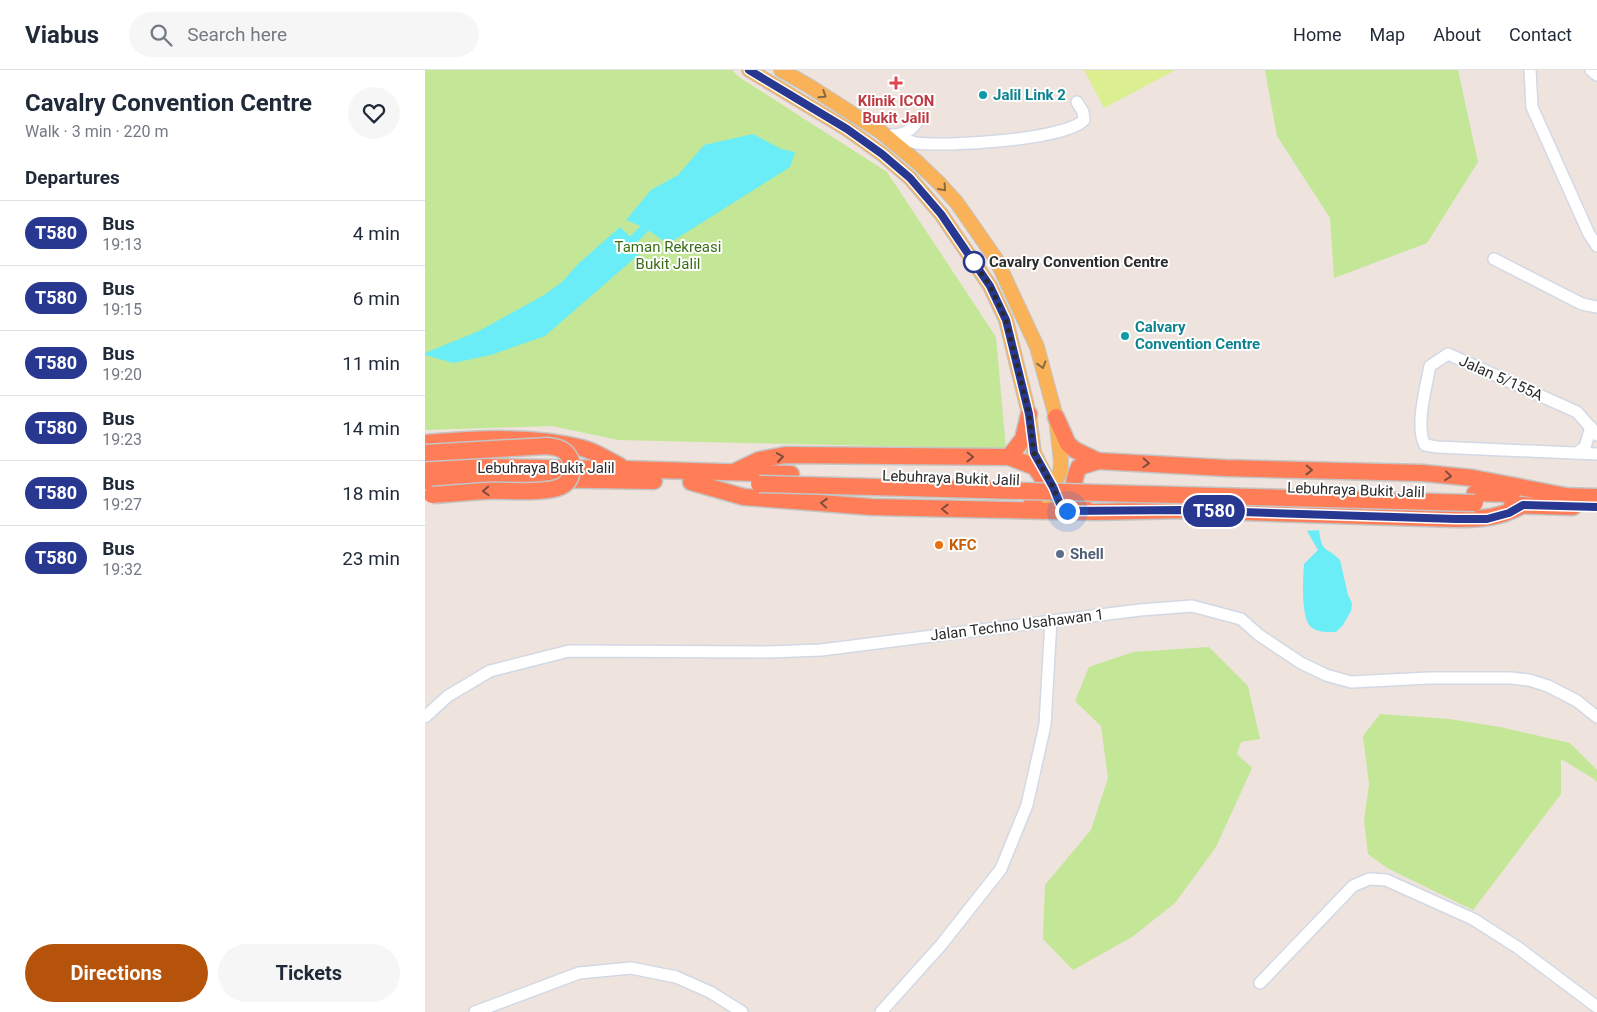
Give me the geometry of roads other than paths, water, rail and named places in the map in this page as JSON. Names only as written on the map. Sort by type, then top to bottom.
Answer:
[{"type":"highway","points":[[1009,457],[1023,439],[1029,414]]},
{"type":"highway","points":[[1056,417],[1068,444],[1075,450],[1098,461]]},
{"type":"highway","points":[[425,443],[479,440],[545,441],[584,448],[624,468]]},
{"type":"highway","points":[[425,453],[547,446],[563,450],[572,463],[571,478],[567,484],[559,488],[427,491]]},
{"type":"highway","points":[[734,472],[759,460],[785,455],[1009,457],[1035,467],[1044,480],[1039,494],[1026,510]]},
{"type":"highway","points":[[1095,512],[1078,497],[1073,481],[1079,467],[1098,461],[1225,468],[1423,473],[1473,478],[1566,496]]},
{"type":"highway","name":"Lebuhraya Bukit Jalil","points":[[425,470],[480,467],[624,468],[1475,498],[1523,505],[1597,507]]},
{"type":"highway","name":"Lebuhraya Bukit Jalil","points":[[427,491],[479,478],[1475,498],[1597,497]]},
{"type":"highway","points":[[691,482],[744,497],[872,507],[1095,512],[1182,510],[1487,519],[1509,513],[1523,505]]},
{"type":"main road","points":[[781,70],[887,134],[939,182],[996,259],[1037,347],[1056,417],[1060,449],[1060,472],[1046,504],[1026,510]]},
{"type":"main road","points":[[751,71],[847,129],[882,154],[910,178],[941,214],[990,286],[1001,307],[1012,341],[1029,414],[1034,453],[1060,504],[1067,511]]},
{"type":"main road","points":[[1034,453],[1052,458],[1056,456],[1060,449]]},
{"type":"street","points":[[1529,70],[1532,107],[1589,234],[1597,246]]},
{"type":"street","points":[[1591,70],[1597,75]]},
{"type":"street","points":[[887,134],[916,143],[987,143],[1061,130],[1080,124],[1084,120],[1083,112],[1077,102]]},
{"type":"street","points":[[887,134],[911,130],[917,122]]},
{"type":"street","points":[[917,162],[919,154],[924,149],[935,144]]},
{"type":"street","points":[[1493,259],[1581,304],[1597,307]]},
{"type":"street","name":"Jalan 5/155A","points":[[1577,453],[1585,447],[1594,431],[1577,412],[1449,354],[1430,366],[1423,399],[1421,438],[1425,445],[1437,447],[1597,454]]},
{"type":"street","name":"Jalan Techno Usahawan 1","points":[[425,717],[448,696],[490,671],[569,651],[769,652],[821,650],[1051,620],[1192,606],[1241,619],[1301,663],[1326,675],[1351,682],[1429,678],[1511,678],[1529,680],[1548,686],[1577,701],[1597,717]]},
{"type":"street","points":[[881,1012],[941,946],[1001,868],[1027,805],[1045,725],[1051,620]]},
{"type":"street","points":[[1260,983],[1353,886],[1369,879],[1378,879],[1386,880],[1473,919],[1517,947],[1597,1008]]},
{"type":"street","points":[[475,1012],[579,973],[631,968],[676,976],[710,992],[742,1012]]},
{"type":"water","points":[[753,134],[781,149],[795,152],[790,167],[668,244],[645,228],[626,220],[651,190],[678,175],[704,145]]},
{"type":"water","points":[[620,227],[644,250],[545,336],[491,355],[453,363],[425,355],[425,353],[479,331],[544,295],[562,282],[579,263]]},
{"type":"water","points":[[1319,530],[1324,547],[1340,560],[1348,595],[1352,603],[1351,611],[1343,625],[1336,632],[1315,630],[1310,626],[1305,614],[1303,596],[1304,564],[1318,550],[1307,531]]},
{"type":"waterway","points":[[633,240],[645,228]]},
{"type":"place","name":"Klinik ICON Bukit Jalil","points":[[896,83]]},
{"type":"place","name":"Jalil Link 2","points":[[983,95]]},
{"type":"place","name":"Cavalry Convention Centre","points":[[974,262]]},
{"type":"place","name":"Calvary Convention Centre","points":[[1125,336]]},
{"type":"place","name":"KFC","points":[[939,545]]},
{"type":"place","name":"Shell","points":[[1060,554]]},
{"type":"park label","name":"Taman Rekreasi Bukit Jalil","points":[[668,256]]}]
